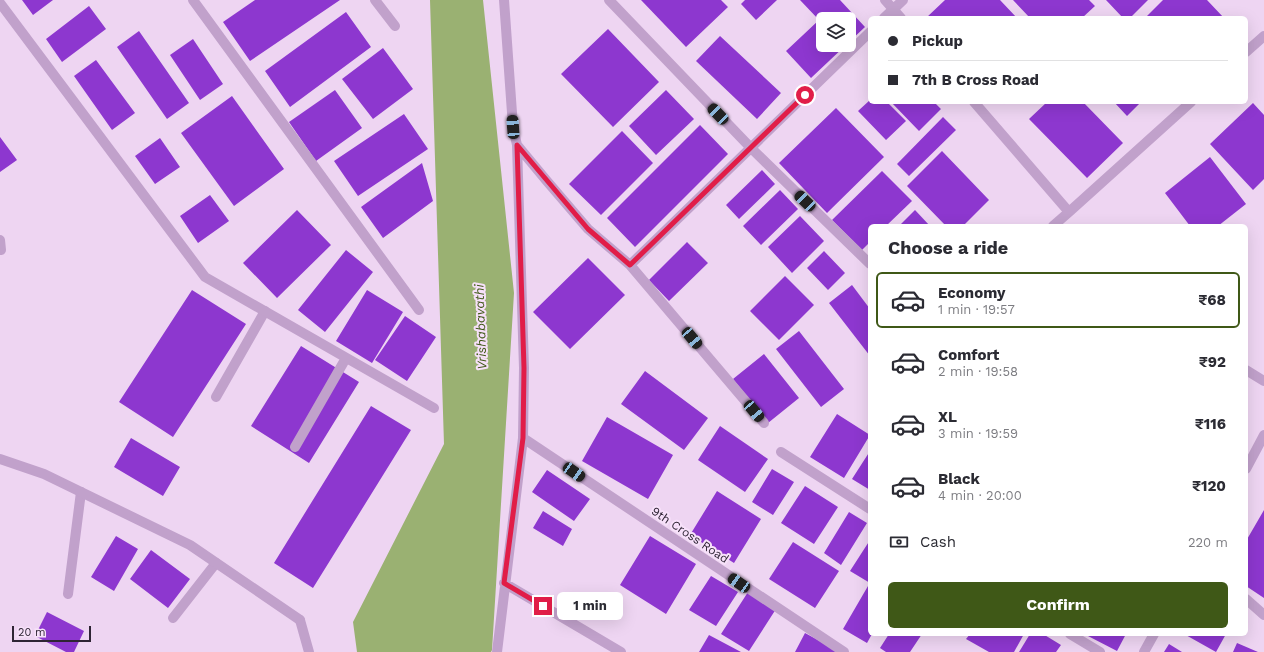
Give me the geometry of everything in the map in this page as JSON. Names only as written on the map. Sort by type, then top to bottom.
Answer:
[{"type":"street","points":[[192,0],[420,310]]},
{"type":"street","points":[[375,0],[395,26]]},
{"type":"street","points":[[497,652],[504,583],[523,438],[524,368],[517,145],[513,127],[504,0]]},
{"type":"street","points":[[609,0],[751,148],[868,262]]},
{"type":"street","points":[[885,0],[899,16]]},
{"type":"street","points":[[886,16],[903,0]]},
{"type":"street","points":[[0,3],[205,277],[434,408]]},
{"type":"street","points":[[630,265],[868,34]]},
{"type":"street","points":[[1248,50],[1264,36]]},
{"type":"street","points":[[976,104],[1069,212]]},
{"type":"street","points":[[1055,224],[1189,104]]},
{"type":"street","points":[[517,145],[588,229],[630,265],[764,423]]},
{"type":"street","points":[[216,397],[265,311]]},
{"type":"street","points":[[296,447],[346,358]]},
{"type":"street","points":[[1248,371],[1264,381]]},
{"type":"street","points":[[1248,464],[1264,435]]},
{"type":"street","name":"9th Cross Road","points":[[523,438],[844,652]]},
{"type":"street","points":[[781,452],[868,508]]},
{"type":"street","points":[[0,460],[44,474],[190,545],[300,620],[309,652]]},
{"type":"street","points":[[68,594],[81,492]]},
{"type":"street","points":[[173,618],[216,563]]},
{"type":"street","points":[[504,583],[621,652]]},
{"type":"street","points":[[1248,601],[1264,615]]},
{"type":"street","points":[[1073,636],[1100,652]]},
{"type":"street","points":[[1144,652],[1153,636]]},
{"type":"water","name":"Vrishabavathi","points":[[430,0],[483,0],[514,293],[492,650],[491,652],[357,652],[353,622],[444,444]]},
{"type":"building","points":[[22,0],[53,0],[33,15]]},
{"type":"building","points":[[255,0],[340,0],[250,61],[223,22]]},
{"type":"building","points":[[641,0],[721,0],[728,7],[686,47]]},
{"type":"building","points":[[745,0],[777,0],[756,20],[741,4]]},
{"type":"building","points":[[800,0],[840,0],[851,12],[816,12],[816,17]]},
{"type":"building","points":[[945,0],[1000,0],[1015,16],[928,16]]},
{"type":"building","points":[[1013,0],[1089,0],[1095,6],[1084,16],[1028,16]]},
{"type":"building","points":[[1106,0],[1148,0],[1132,16],[1121,16]]},
{"type":"building","points":[[1163,0],[1207,0],[1222,16],[1147,16]]},
{"type":"building","points":[[89,6],[106,29],[62,62],[46,39]]},
{"type":"building","points":[[346,12],[371,47],[290,107],[265,71]]},
{"type":"building","points":[[856,17],[865,27],[856,35]]},
{"type":"building","points":[[816,23],[816,52],[839,52],[811,78],[786,51]]},
{"type":"building","points":[[608,29],[659,82],[613,127],[561,74]]},
{"type":"building","points":[[139,31],[189,103],[167,119],[117,47]]},
{"type":"building","points":[[720,36],[781,93],[757,119],[696,61]]},
{"type":"building","points":[[193,39],[223,84],[200,100],[170,55]]},
{"type":"building","points":[[383,48],[413,89],[373,119],[342,79]]},
{"type":"building","points":[[96,60],[135,113],[112,130],[74,76]]},
{"type":"building","points":[[335,90],[362,128],[316,161],[289,122]]},
{"type":"building","points":[[666,90],[694,119],[656,155],[629,126]]},
{"type":"building","points":[[232,96],[284,169],[234,206],[181,133]]},
{"type":"building","points":[[868,102],[868,104],[889,104],[906,121],[886,140],[858,111]]},
{"type":"building","points":[[1253,103],[1264,115],[1264,179],[1253,190],[1210,144]]},
{"type":"building","points":[[893,104],[936,104],[941,109],[919,131]]},
{"type":"building","points":[[1045,104],[1085,104],[1123,143],[1087,178],[1029,119]]},
{"type":"building","points":[[1116,104],[1139,104],[1127,116]]},
{"type":"building","points":[[836,108],[884,157],[827,213],[779,163]]},
{"type":"building","points":[[404,114],[428,149],[358,196],[334,161]]},
{"type":"building","points":[[943,117],[956,130],[909,176],[897,164]]},
{"type":"building","points":[[700,125],[728,154],[635,247],[607,218]]},
{"type":"building","points":[[622,131],[653,163],[601,215],[569,184]]},
{"type":"building","points":[[0,137],[17,160],[0,172]]},
{"type":"building","points":[[160,138],[180,167],[155,184],[135,156]]},
{"type":"building","points":[[942,151],[989,200],[965,224],[944,224],[907,186]]},
{"type":"building","points":[[1210,157],[1246,204],[1221,224],[1188,224],[1165,193]]},
{"type":"building","points":[[422,163],[433,201],[383,238],[361,207]]},
{"type":"building","points":[[762,170],[775,184],[739,219],[726,205]]},
{"type":"building","points":[[882,171],[912,201],[888,224],[868,224],[868,244],[862,250],[832,220]]},
{"type":"building","points":[[780,190],[798,209],[761,245],[743,226]]},
{"type":"building","points":[[210,195],[229,221],[198,243],[180,216]]},
{"type":"building","points":[[297,210],[331,245],[277,298],[243,263]]},
{"type":"building","points":[[915,210],[928,224],[901,224]]},
{"type":"building","points":[[800,216],[824,241],[792,273],[768,247]]},
{"type":"building","points":[[687,242],[708,263],[669,301],[649,280]]},
{"type":"building","points":[[346,250],[373,272],[325,332],[298,310]]},
{"type":"building","points":[[824,251],[845,273],[828,290],[807,268]]},
{"type":"building","points":[[588,258],[625,295],[570,349],[533,312]]},
{"type":"building","points":[[785,276],[814,305],[779,340],[750,311]]},
{"type":"building","points":[[852,285],[868,306],[868,353],[829,303]]},
{"type":"building","points":[[192,290],[246,324],[173,437],[119,402]]},
{"type":"building","points":[[367,290],[403,312],[372,363],[336,341]]},
{"type":"building","points":[[405,316],[436,337],[407,381],[375,360]]},
{"type":"building","points":[[799,331],[844,389],[821,407],[776,349]]},
{"type":"building","points":[[301,346],[359,382],[309,463],[251,426]]},
{"type":"building","points":[[764,354],[799,398],[768,423],[733,379]]},
{"type":"building","points":[[645,371],[708,418],[684,450],[621,404]]},
{"type":"building","points":[[371,406],[411,430],[313,588],[274,563]]},
{"type":"building","points":[[837,414],[868,434],[868,438],[844,478],[810,457]]},
{"type":"building","points":[[607,417],[673,455],[648,499],[582,461]]},
{"type":"building","points":[[720,426],[768,459],[745,492],[698,460]]},
{"type":"building","points":[[131,438],[180,467],[163,496],[114,467]]},
{"type":"building","points":[[868,454],[868,489],[852,479]]},
{"type":"building","points":[[772,469],[794,482],[773,515],[752,502]]},
{"type":"building","points":[[547,470],[590,499],[574,521],[532,492]]},
{"type":"building","points":[[805,486],[838,507],[814,544],[781,523]]},
{"type":"building","points":[[717,491],[761,519],[734,563],[690,535]]},
{"type":"building","points":[[1264,510],[1264,598],[1248,587],[1248,538]]},
{"type":"building","points":[[543,511],[572,529],[563,546],[533,528]]},
{"type":"building","points":[[849,512],[867,523],[841,565],[824,553]]},
{"type":"building","points":[[116,536],[138,549],[114,591],[91,577]]},
{"type":"building","points":[[650,536],[696,564],[666,614],[620,585]]},
{"type":"building","points":[[793,542],[839,571],[815,608],[769,579]]},
{"type":"building","points":[[868,543],[868,582],[850,571]]},
{"type":"building","points":[[151,550],[190,579],[168,608],[130,579]]},
{"type":"building","points":[[711,576],[738,592],[716,626],[689,610]]},
{"type":"building","points":[[868,586],[868,636],[871,636],[867,643],[843,629]]},
{"type":"building","points":[[748,592],[776,609],[749,651],[721,634]]},
{"type":"building","points":[[47,612],[84,631],[74,652],[66,652],[35,636]]},
{"type":"building","points":[[805,633],[840,652],[795,652]]},
{"type":"building","points":[[709,635],[741,652],[699,652]]},
{"type":"building","points":[[888,636],[921,636],[910,652],[886,652],[880,648]]},
{"type":"building","points":[[968,636],[1023,636],[1014,652],[989,652],[966,639]]},
{"type":"building","points":[[1029,636],[1046,636],[1061,645],[1056,652],[1019,652]]},
{"type":"building","points":[[1088,636],[1125,636],[1117,651]]},
{"type":"building","points":[[1188,636],[1225,636],[1216,652]]},
{"type":"building","points":[[1237,643],[1258,652],[1233,652]]},
{"type":"building","points":[[1169,644],[1182,652],[1164,652]]},
{"type":"route","points":[[543,606],[504,583],[523,438],[524,368],[517,145],[588,229],[630,265],[805,95]]}]
